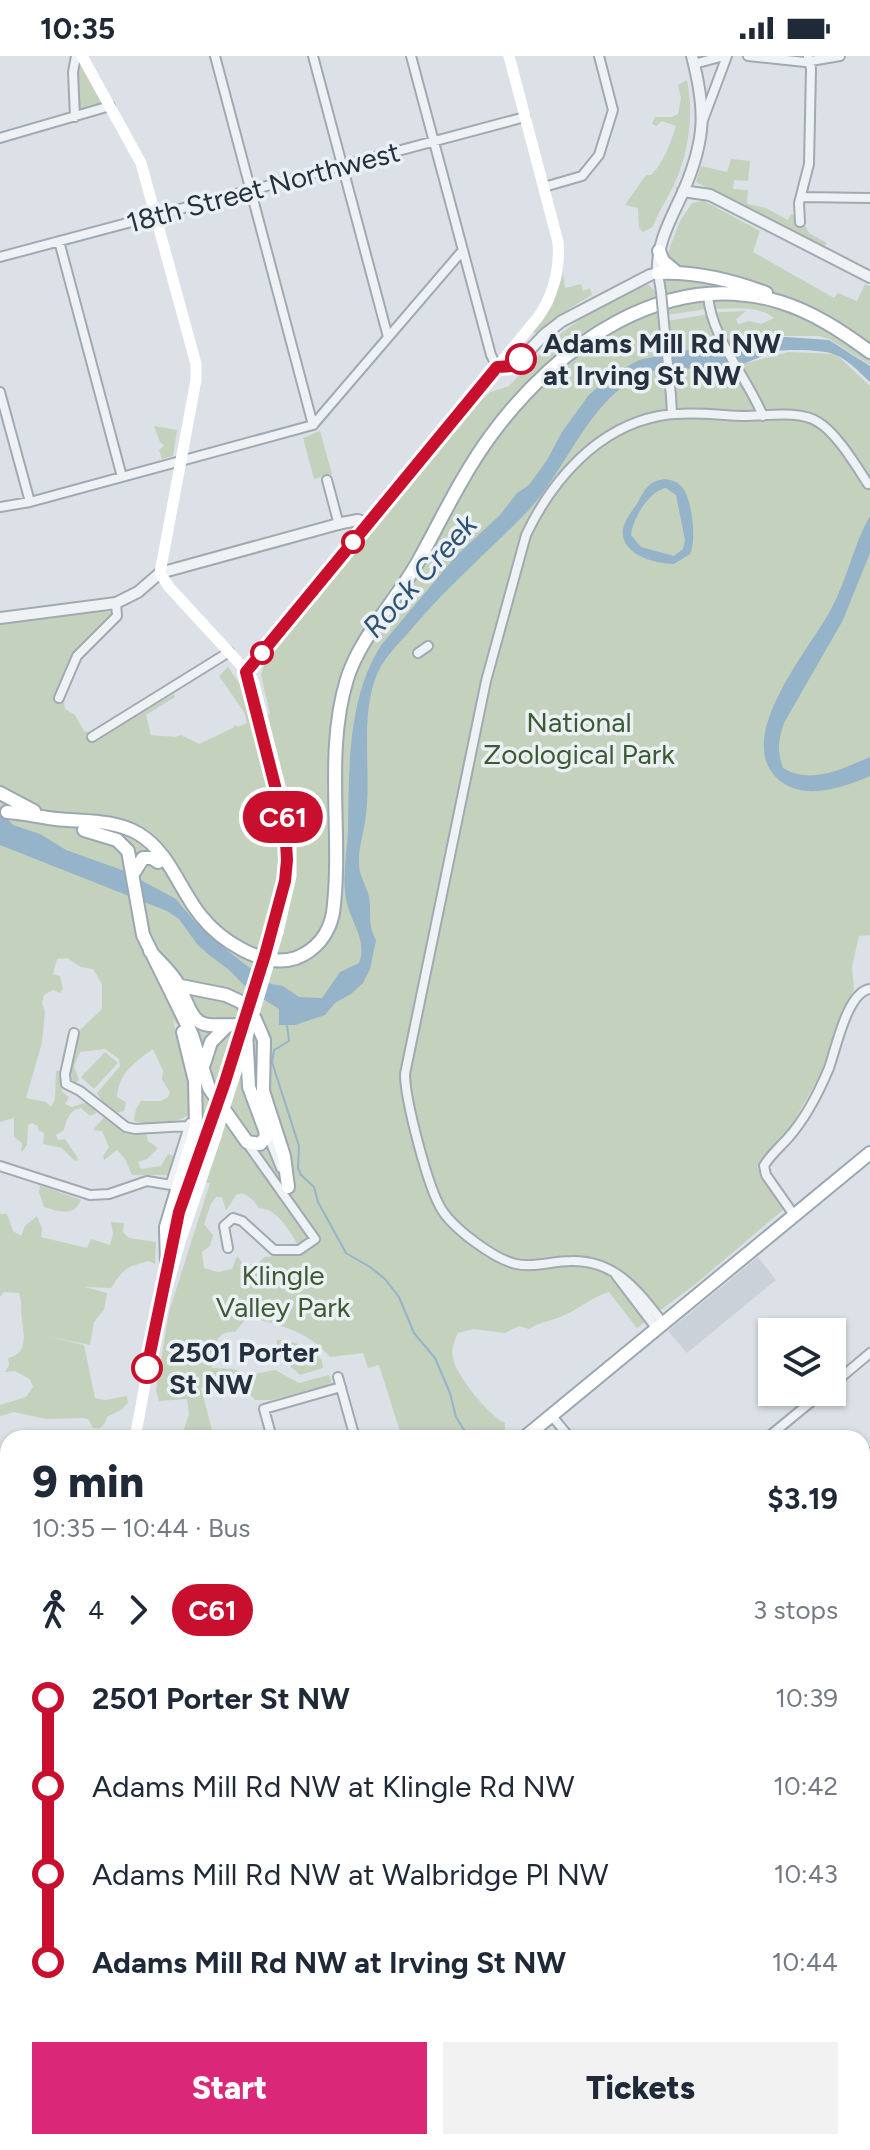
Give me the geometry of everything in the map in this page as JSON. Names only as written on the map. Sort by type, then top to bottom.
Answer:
[{"type":"main road","points":[[246,672],[542,311],[556,281],[558,242],[509,56]]},
{"type":"main road","points":[[82,57],[139,155],[196,364],[196,380],[160,573],[254,684],[291,829],[291,876],[244,1039],[213,1131],[166,1227],[167,1264],[155,1331]]},
{"type":"main road","points":[[659,251],[663,261],[675,271]]},
{"type":"main road","points":[[658,273],[675,271],[740,284],[774,296],[870,352]]},
{"type":"main road","points":[[84,830],[143,841],[207,923],[253,956],[289,959],[306,953],[320,942],[329,929],[334,908],[335,785],[340,713],[347,680],[362,647],[404,585],[477,455],[498,426],[529,390],[570,352],[618,320],[655,305],[708,295],[753,296],[797,308]]},
{"type":"main road","points":[[3,809],[30,810],[64,820],[125,827],[170,865],[192,903]]},
{"type":"main road","points":[[3,809],[111,837],[123,844],[128,851],[138,915],[150,951],[172,988],[197,1021],[211,1027],[227,1026],[244,1039],[249,1087],[265,1130],[266,1137],[260,1144],[247,1142],[211,1093],[172,988]]},
{"type":"main road","points":[[133,874],[134,860],[143,841]]},
{"type":"main road","points":[[133,874],[143,858],[158,862]]},
{"type":"main road","points":[[136,1430],[194,1140],[190,1057],[172,988]]},
{"type":"main road","points":[[172,988],[234,998],[261,1028],[263,1091],[284,1156],[288,1187]]},
{"type":"main road","points":[[203,1068],[211,1042],[227,1026]]},
{"type":"main road","points":[[534,1430],[870,1153]]},
{"type":"street","points":[[215,56],[313,425]]},
{"type":"street","points":[[313,56],[388,337]]},
{"type":"street","points":[[411,56],[491,355],[504,374],[518,372],[574,316],[658,273]]},
{"type":"street","points":[[544,187],[582,176],[599,155],[613,110],[599,56]]},
{"type":"street","points":[[627,288],[645,271],[659,251],[683,191],[700,140],[703,120],[726,56],[693,60],[701,91],[703,120]]},
{"type":"street","points":[[748,56],[808,59],[840,56]]},
{"type":"street","points":[[75,117],[73,72],[82,57]]},
{"type":"street","points":[[800,222],[801,197],[809,164],[808,59]]},
{"type":"street","points":[[0,138],[110,106]]},
{"type":"street","name":"18th Street Northwest","points":[[0,257],[525,117]]},
{"type":"street","points":[[683,191],[710,195],[870,277]]},
{"type":"street","points":[[801,197],[870,198]]},
{"type":"street","points":[[59,241],[122,477]]},
{"type":"street","points":[[0,507],[30,502],[313,425],[463,250]]},
{"type":"street","points":[[659,251],[658,273],[672,414]]},
{"type":"street","points":[[708,295],[712,322],[763,416]]},
{"type":"street","points":[[0,392],[30,502]]},
{"type":"street","points":[[660,1326],[630,1281],[596,1264],[573,1261],[545,1265],[512,1263],[498,1257],[452,1223],[436,1199],[407,1100],[405,1074],[486,681],[526,535],[536,514],[579,459],[622,428],[672,414],[798,417],[820,422],[868,484]]},
{"type":"street","points":[[327,480],[339,525],[358,536]]},
{"type":"street","points":[[0,618],[116,603],[138,592],[160,573],[358,520],[369,524]]},
{"type":"street","points":[[59,698],[77,656],[117,616],[116,603]]},
{"type":"street","points":[[418,653],[428,646]]},
{"type":"street","points":[[92,737],[229,652]]},
{"type":"street","points":[[794,1215],[766,1175],[764,1163],[791,1135],[810,1106],[825,1077],[856,996],[870,989]]},
{"type":"street","points":[[74,1033],[65,1074],[66,1084],[70,1088],[80,1091],[126,1127],[135,1129],[192,1121]]},
{"type":"street","points":[[265,1130],[299,1218]]},
{"type":"street","points":[[228,1248],[224,1226],[233,1218],[242,1221],[274,1250],[304,1248],[315,1239],[247,1142]]},
{"type":"street","points":[[0,1166],[94,1195],[109,1194],[147,1181],[183,1187]]},
{"type":"street","points":[[846,1373],[870,1353]]},
{"type":"street","points":[[338,1377],[353,1430]]},
{"type":"street","points":[[270,1430],[264,1409],[341,1387]]},
{"type":"street","points":[[777,1430],[806,1406]]},
{"type":"street","points":[[546,1420],[559,1430]]},
{"type":"shaded area","points":[[758,1257],[776,1280],[687,1353],[668,1331]]},
{"type":"green space","points":[[78,58],[103,105],[80,111]]},
{"type":"green space","points":[[687,80],[690,121],[683,161],[653,227],[643,232],[639,228],[638,208],[625,205],[666,152],[676,126],[662,121],[656,126],[652,124],[655,117],[678,114],[681,98],[678,85]]},
{"type":"green space","points":[[731,159],[750,161],[748,181],[734,180],[733,189],[748,190],[747,204],[766,208],[788,220],[791,214],[795,216],[797,224],[804,223],[809,233],[827,243],[822,249],[696,182],[701,166],[727,172]]},
{"type":"green space","name":"National Zoological Park","points":[[704,201],[760,231],[753,252],[834,298],[838,293],[857,301],[865,284],[870,286],[870,365],[819,336],[774,336],[737,347],[747,363],[789,352],[836,354],[870,386],[870,935],[859,936],[852,967],[854,989],[818,1079],[790,1128],[757,1167],[784,1209],[698,1282],[637,1328],[609,1292],[529,1329],[519,1326],[505,1333],[473,1329],[458,1333],[452,1355],[455,1365],[482,1404],[505,1423],[505,1430],[399,1430],[379,1365],[368,1368],[363,1353],[330,1357],[304,1336],[252,1318],[246,1319],[235,1332],[228,1332],[219,1338],[212,1368],[233,1369],[248,1375],[275,1370],[299,1383],[329,1375],[332,1384],[271,1400],[255,1400],[234,1378],[201,1388],[212,1430],[184,1430],[189,1414],[187,1399],[159,1401],[156,1390],[169,1312],[210,1183],[185,1181],[199,1134],[187,1034],[173,1020],[190,1087],[190,1114],[163,1123],[134,1121],[141,1101],[161,1101],[170,1092],[162,1080],[163,1071],[153,1049],[124,1075],[117,1097],[126,1102],[124,1111],[116,1113],[103,1103],[97,1093],[120,1066],[119,1059],[105,1049],[80,1052],[74,1066],[79,1080],[73,1084],[70,1067],[76,1034],[102,1009],[102,984],[93,969],[81,967],[67,958],[57,959],[53,974],[60,976],[63,989],[60,993],[53,990],[44,995],[42,1043],[26,1098],[46,1102],[51,1107],[55,1099],[56,1071],[62,1070],[62,1092],[69,1097],[65,1104],[72,1107],[87,1102],[96,1113],[90,1116],[81,1108],[74,1110],[64,1130],[56,1135],[58,1140],[65,1139],[77,1157],[75,1161],[62,1148],[43,1144],[44,1133],[32,1123],[28,1125],[27,1145],[21,1153],[22,1143],[14,1137],[14,1118],[0,1122],[0,620],[115,611],[79,657],[67,682],[65,709],[75,715],[84,731],[108,731],[174,694],[175,697],[146,715],[151,735],[181,735],[199,744],[235,725],[238,727],[247,723],[244,712],[219,676],[228,667],[243,689],[252,721],[270,714],[261,675],[267,656],[476,404],[491,392],[509,386],[554,339],[588,313],[642,286],[649,285],[657,293],[668,297],[663,276],[680,221],[692,203]],"holes":[[[751,309],[774,318],[761,324],[749,321],[738,324],[736,319],[746,311],[661,322],[660,316]],[[242,1193],[259,1208],[279,1218],[304,1253],[265,1257],[245,1266],[237,1256],[232,1269],[218,1272],[204,1268],[202,1252],[210,1246],[213,1235],[204,1224],[211,1204],[216,1197],[222,1197],[226,1211],[236,1195]]]},
{"type":"green space","points":[[563,274],[565,288],[581,284],[583,291],[590,288],[592,295],[537,334],[533,332],[552,306]]},
{"type":"green space","points":[[154,426],[177,430],[173,456],[162,459],[159,450],[164,446]]},
{"type":"green space","points":[[320,431],[332,474],[314,479],[303,438]]},
{"type":"green space","points":[[105,1052],[118,1063],[94,1089],[81,1077]]},
{"type":"green space","points":[[104,1117],[127,1132],[146,1134],[148,1141],[158,1148],[147,1159],[138,1162],[141,1169],[161,1166],[168,1154],[172,1155],[175,1159],[169,1175],[132,1175],[117,1150],[104,1160],[109,1147],[102,1131],[93,1130]]},
{"type":"green space","points":[[40,1186],[81,1200],[70,1211],[44,1207]]},
{"type":"green space","points":[[0,1214],[7,1214],[13,1231],[21,1236],[25,1226],[37,1216],[42,1228],[41,1237],[87,1248],[91,1239],[110,1245],[113,1234],[111,1222],[124,1223],[123,1232],[129,1238],[156,1242],[155,1264],[149,1261],[130,1267],[111,1288],[85,1287],[107,1293],[104,1310],[94,1322],[90,1345],[46,1336],[84,1345],[95,1398],[105,1400],[127,1396],[128,1403],[107,1417],[100,1428],[93,1428],[84,1418],[46,1419],[14,1412],[0,1416],[0,1405],[26,1397],[33,1387],[30,1379],[15,1371],[5,1372],[9,1365],[8,1358],[19,1352],[24,1337],[19,1293],[4,1292],[0,1297]]},
{"type":"green space","points":[[277,1340],[289,1341],[307,1349],[322,1360],[323,1368],[300,1375],[276,1353]]},
{"type":"water","points":[[770,338],[829,340],[870,366],[870,382],[839,356],[821,351],[795,350],[777,351],[743,364],[718,369],[656,370],[632,380],[615,393],[587,425],[526,513],[442,596],[385,659],[372,690],[369,708],[367,804],[359,859],[368,893],[371,928],[376,940],[370,969],[363,983],[335,1003],[325,1015],[295,1025],[279,1025],[279,1009],[249,990],[209,955],[179,919],[167,911],[0,845],[0,811],[13,825],[40,834],[66,850],[122,870],[176,899],[195,922],[271,984],[283,986],[299,997],[322,998],[340,972],[359,963],[361,955],[360,939],[345,890],[350,759],[362,687],[382,644],[456,556],[500,515],[517,493],[529,485],[588,396],[610,376],[639,360],[698,348],[743,348]]},
{"type":"water","points":[[660,480],[680,485],[691,510],[692,548],[690,554],[674,564],[640,556],[623,538],[625,522],[643,493],[648,486]],"holes":[[[666,488],[676,495],[685,540],[683,549],[674,556],[641,547],[631,535],[643,506],[660,490]]]},
{"type":"water","points":[[870,516],[870,553],[843,620],[784,723],[779,746],[783,768],[794,773],[826,773],[870,757],[870,776],[826,790],[804,791],[783,783],[768,766],[764,745],[768,721],[778,697],[836,599]]},
{"type":"waterway","points":[[287,1025],[289,1041],[274,1050],[272,1062],[299,1146],[298,1168],[301,1175],[314,1187],[318,1202],[346,1253],[385,1279],[399,1297],[414,1333],[435,1358],[456,1417],[464,1430]]},
{"type":"bus line","name":"C61","points":[[147,1368],[174,1229],[225,1082],[285,881],[285,825],[246,672],[497,367],[506,368],[521,359]]},
{"type":"place","name":"Adams Mill Rd NW at Irving St NW","points":[[521,359]]},
{"type":"place","name":"2501 Porter St NW","points":[[147,1368]]},
{"type":"water label","name":"Rock Creek","points":[[420,576]]},
{"type":"park label","name":"Klingle Valley Park","points":[[283,1291]]}]
